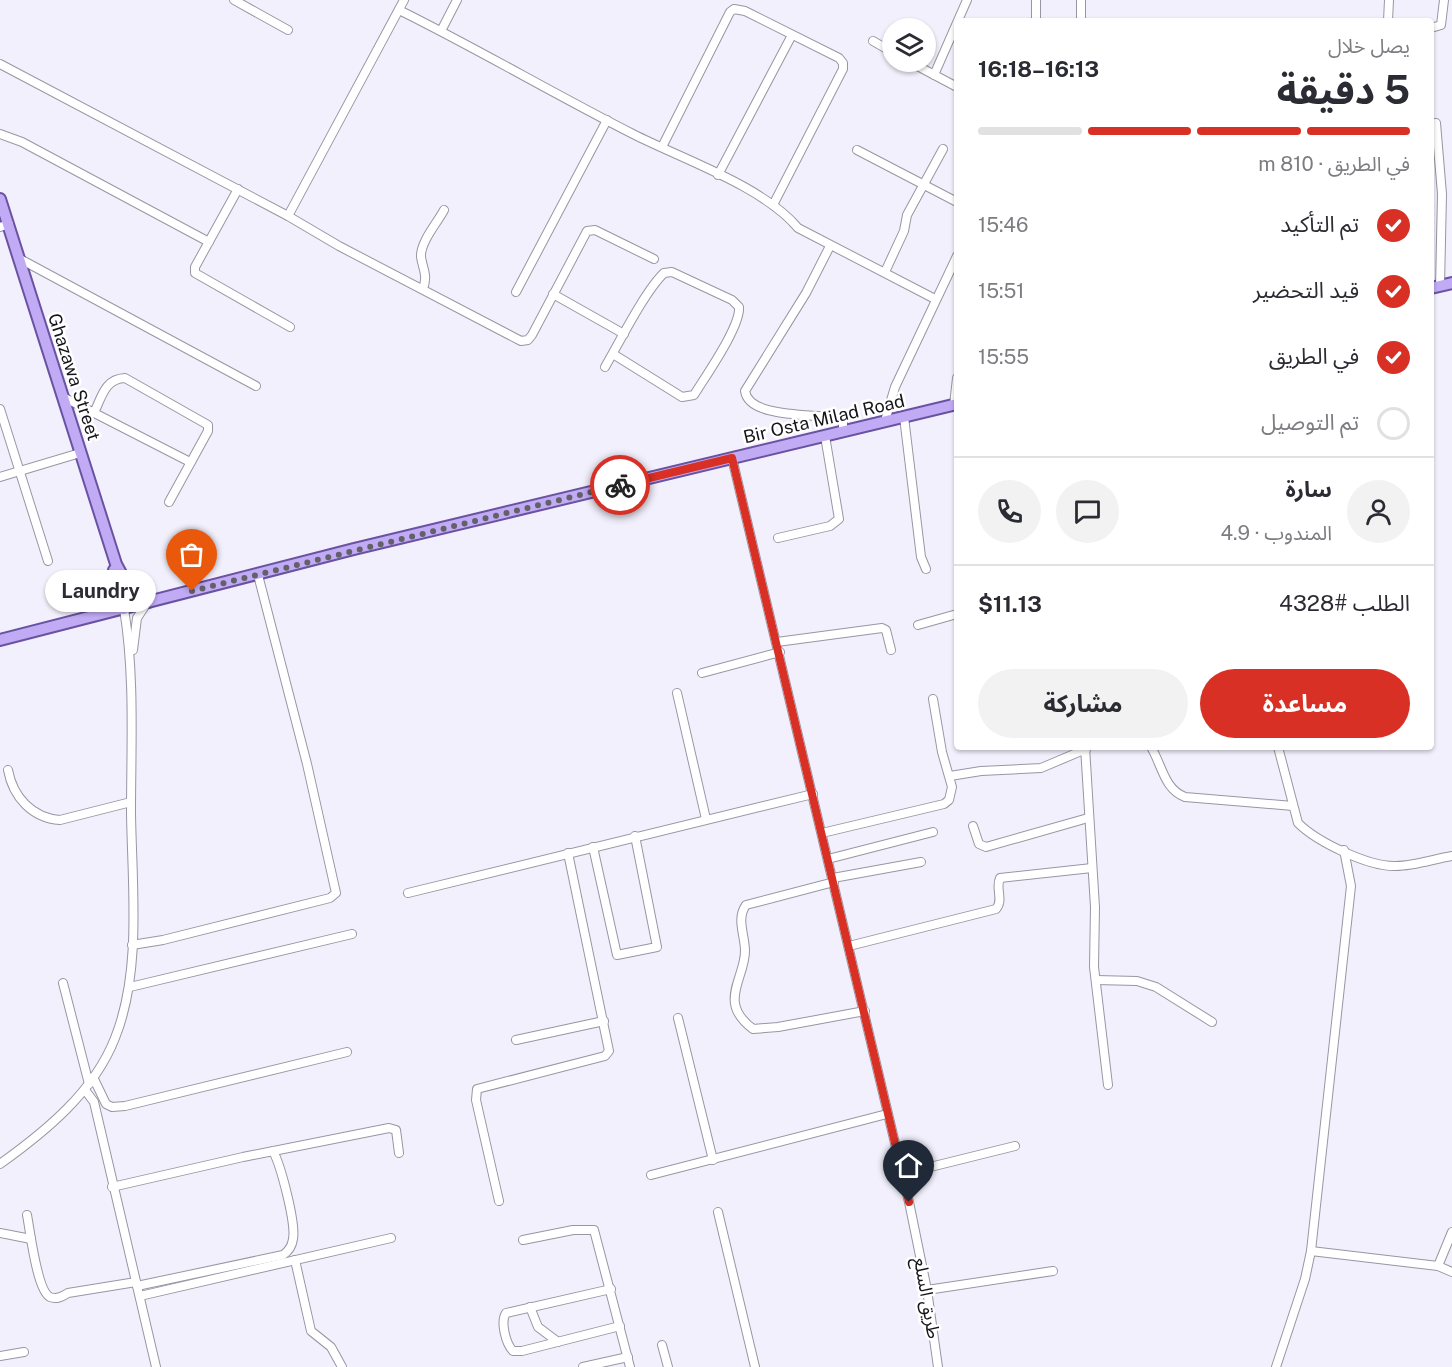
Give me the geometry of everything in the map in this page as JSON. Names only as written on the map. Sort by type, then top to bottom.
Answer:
[{"type":"main road","name":"Ghazawa Street","points":[[0,199],[4,226],[20,259],[116,564]]},
{"type":"main road","points":[[1436,287],[1452,283]]},
{"type":"main road","name":"Bir Osta Milad Road","points":[[0,640],[954,404]]},
{"type":"main road","points":[[116,564],[131,592],[148,602]]},
{"type":"main road","points":[[116,564],[114,569],[124,609]]},
{"type":"street","points":[[234,0],[288,30]]},
{"type":"street","points":[[288,216],[404,0]]},
{"type":"street","points":[[441,31],[457,0]]},
{"type":"street","points":[[958,18],[967,0]]},
{"type":"street","points":[[1036,0],[1036,18]]},
{"type":"street","points":[[1081,0],[1081,18]]},
{"type":"street","points":[[1388,18],[1389,0]]},
{"type":"street","points":[[1434,27],[1441,25],[1444,0]]},
{"type":"street","points":[[662,147],[730,12],[739,8],[792,35],[843,63],[772,205]]},
{"type":"street","points":[[399,10],[607,120],[718,175],[772,205],[787,215],[798,228],[935,298]]},
{"type":"street","points":[[934,75],[945,54],[954,26]]},
{"type":"street","points":[[718,175],[792,35]]},
{"type":"street","points":[[873,41],[882,46]]},
{"type":"street","points":[[0,64],[521,341],[528,340],[532,335],[585,235],[591,229],[654,260]]},
{"type":"street","points":[[928,72],[954,85]]},
{"type":"street","points":[[516,292],[607,120]]},
{"type":"street","points":[[1436,123],[1442,194],[1436,287]]},
{"type":"street","points":[[0,134],[22,142],[209,242]]},
{"type":"street","points":[[885,272],[904,231],[907,215],[943,149]]},
{"type":"street","points":[[857,150],[954,200]]},
{"type":"street","points":[[238,189],[195,267],[195,273],[290,327]]},
{"type":"street","points":[[423,289],[427,274],[421,258],[423,247],[444,210]]},
{"type":"street","points":[[830,246],[806,293],[744,392],[749,400],[770,410],[792,416],[839,419],[843,422],[843,431]]},
{"type":"street","points":[[20,259],[256,386]]},
{"type":"street","points":[[885,421],[895,387],[954,262]]},
{"type":"street","points":[[605,367],[624,334],[661,276],[668,272],[732,300],[739,307],[740,314],[734,326],[694,395],[690,398],[682,397],[613,354]]},
{"type":"street","points":[[553,294],[624,334]]},
{"type":"street","points":[[94,413],[109,383],[114,379],[125,378],[208,425],[208,431],[169,502]]},
{"type":"street","points":[[63,397],[190,462]]},
{"type":"street","points":[[0,409],[48,561]]},
{"type":"street","points":[[904,417],[921,557],[926,569]]},
{"type":"street","points":[[778,538],[830,526],[839,519],[825,436]]},
{"type":"street","points":[[0,477],[80,453]]},
{"type":"street","name":"طريق السلع","points":[[732,458],[780,652],[902,1174],[927,1290],[938,1367]]},
{"type":"street","points":[[132,945],[163,940],[330,898],[336,893],[307,764],[258,575]]},
{"type":"street","points":[[0,1164],[56,1120],[89,1084],[115,1039],[130,987],[132,664],[137,618],[148,602]]},
{"type":"street","points":[[124,609],[132,664]]},
{"type":"street","points":[[918,625],[954,615]]},
{"type":"street","points":[[777,642],[882,628],[886,630],[891,650]]},
{"type":"street","points":[[702,673],[780,652]]},
{"type":"street","points":[[676,693],[706,819]]},
{"type":"street","points":[[822,832],[944,804],[951,794],[950,776],[942,752],[933,699]]},
{"type":"street","points":[[950,776],[981,771],[1041,768],[1081,750]]},
{"type":"street","points":[[1085,750],[1096,980],[1108,1085]]},
{"type":"street","points":[[1152,750],[1169,786],[1177,794],[1185,797],[1293,806]]},
{"type":"street","points":[[1279,750],[1298,823],[1307,832],[1365,860],[1395,866],[1452,856]]},
{"type":"street","points":[[8,770],[10,785],[21,801],[50,819],[60,820],[131,802]]},
{"type":"street","points":[[408,893],[813,794]]},
{"type":"street","points":[[973,826],[979,844],[986,847],[1088,818]]},
{"type":"street","points":[[828,858],[933,832]]},
{"type":"street","points":[[592,847],[617,955],[657,947],[635,836]]},
{"type":"street","points":[[1276,1367],[1305,1279],[1311,1251],[1351,886],[1344,850]]},
{"type":"street","points":[[499,1201],[476,1100],[477,1089],[605,1056],[609,1047],[568,853]]},
{"type":"street","points":[[865,1011],[760,1030],[753,1029],[745,1021],[735,998],[735,985],[744,958],[741,922],[746,905],[833,880],[921,862]]},
{"type":"street","points":[[849,946],[996,909],[1000,903],[998,884],[1000,878],[1092,868]]},
{"type":"street","points":[[130,987],[352,934]]},
{"type":"street","points":[[1096,980],[1137,981],[1156,987],[1212,1022]]},
{"type":"street","points":[[63,983],[94,1102],[112,1187],[156,1367]]},
{"type":"street","points":[[678,1018],[713,1160]]},
{"type":"street","points":[[516,1040],[604,1021]]},
{"type":"street","points":[[89,1084],[106,1104],[112,1107],[126,1106],[347,1052]]},
{"type":"street","points":[[651,1175],[887,1114]]},
{"type":"street","points":[[112,1187],[389,1128],[396,1130],[399,1153]]},
{"type":"street","points":[[902,1174],[1015,1146]]},
{"type":"street","points":[[27,1215],[39,1278],[46,1294],[50,1297],[59,1298],[68,1293],[137,1284],[272,1257],[288,1251],[294,1236],[281,1170],[273,1151]]},
{"type":"street","points":[[718,1212],[755,1367]]},
{"type":"street","points":[[523,1240],[591,1228],[597,1233],[630,1367]]},
{"type":"street","points":[[1438,1266],[1452,1232]]},
{"type":"street","points":[[0,1233],[31,1239]]},
{"type":"street","points":[[140,1296],[391,1238]]},
{"type":"street","points":[[1311,1251],[1438,1266],[1452,1272]]},
{"type":"street","points":[[295,1260],[311,1331],[332,1347],[342,1367]]},
{"type":"street","points":[[927,1290],[1053,1271]]},
{"type":"street","points":[[611,1288],[504,1316],[509,1347],[513,1351],[522,1350],[620,1326]]},
{"type":"street","points":[[530,1308],[538,1327],[558,1342]]},
{"type":"street","points":[[662,1345],[668,1367]]},
{"type":"street","points":[[0,1356],[24,1352]]},
{"type":"street","points":[[583,1367],[628,1357]]},
{"type":"way so far","points":[[192,591],[354,549],[620,485]]},
{"type":"place","name":"Laundry","points":[[192,591]]},
{"type":"route","points":[[620,485],[732,458],[909,1202]]}]
